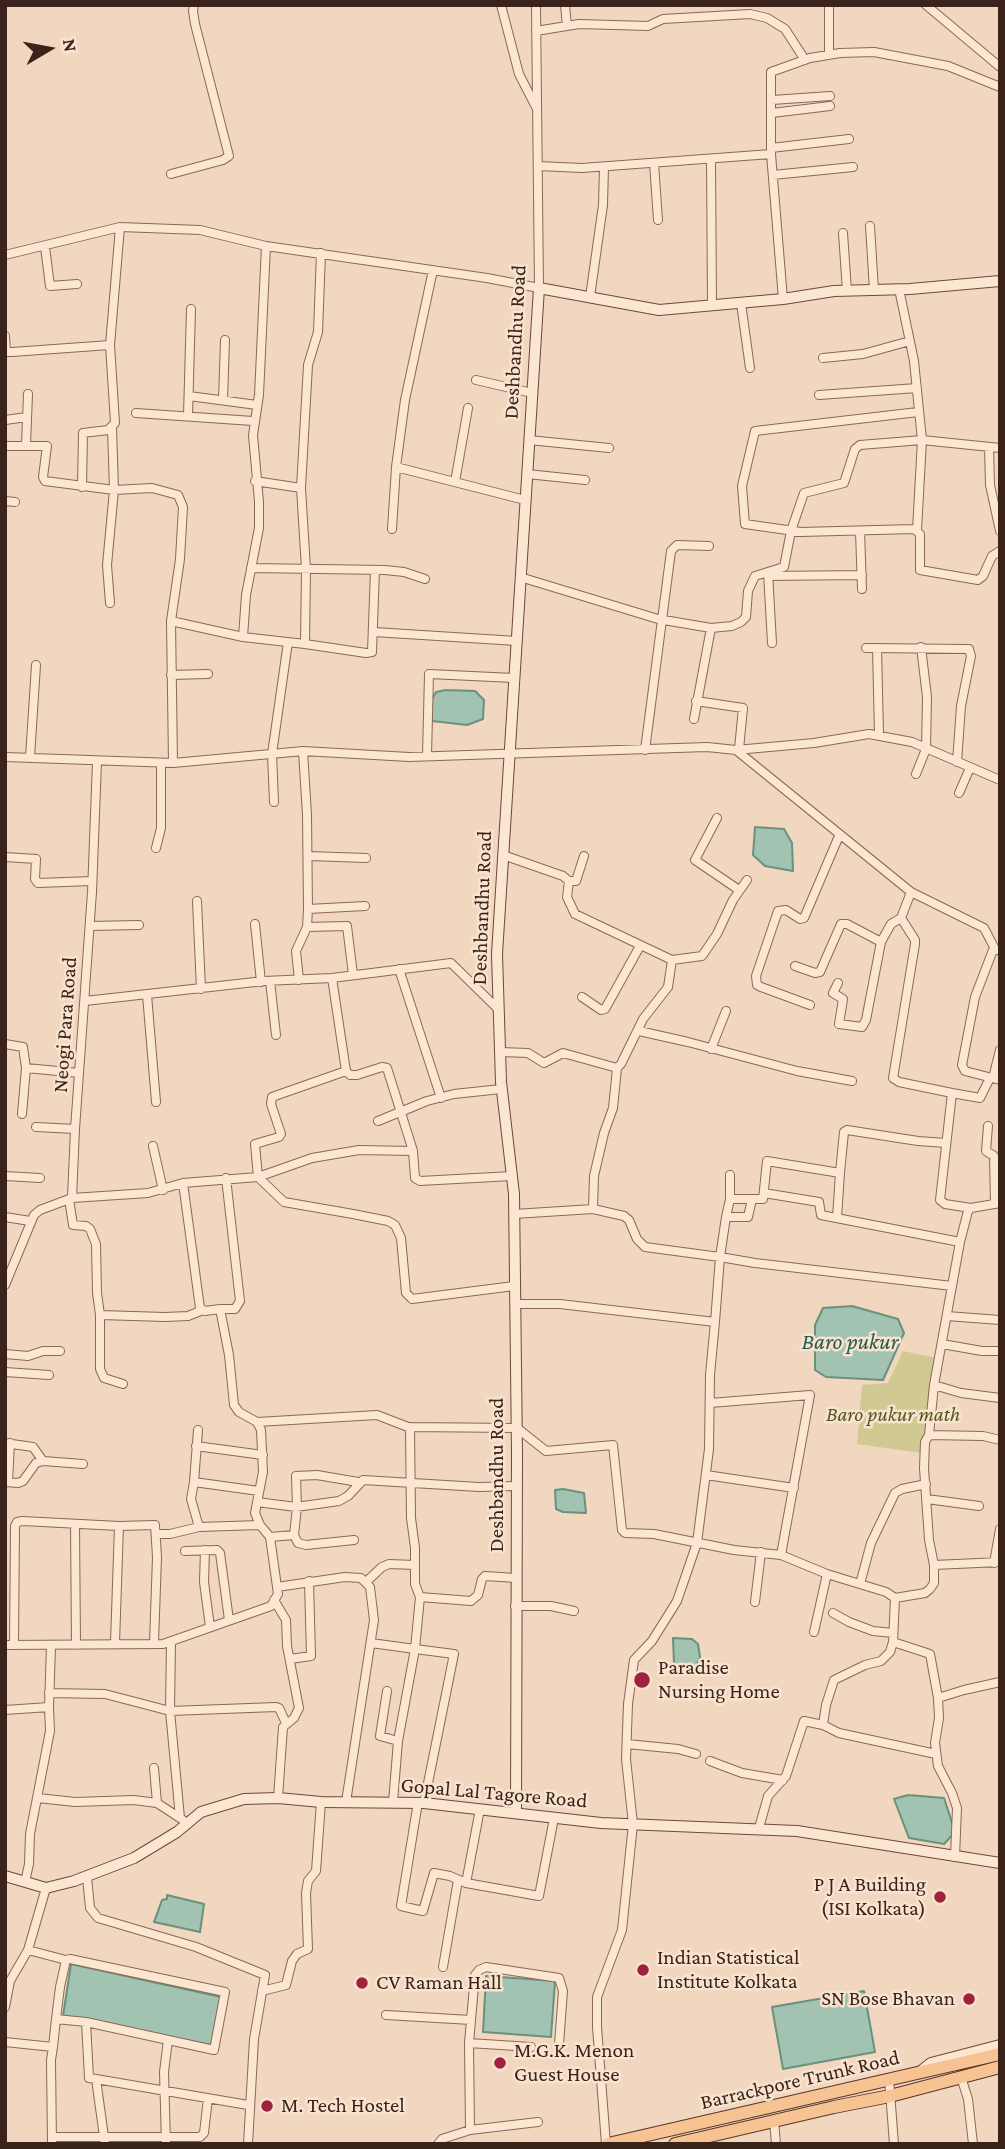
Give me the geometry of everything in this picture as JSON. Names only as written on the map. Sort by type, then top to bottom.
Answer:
[{"type":"main road","name":"Barrackpore Trunk Road","points":[[607,2144],[1000,2054]]},
{"type":"main road","name":"Barrackpore Trunk Road","points":[[675,2144],[890,2096],[1000,2067]]},
{"type":"street","points":[[171,174],[229,156],[195,24],[192,11],[194,5]]},
{"type":"street","points":[[501,5],[519,74],[538,111]]},
{"type":"street","name":"Deshbandhu Road","points":[[516,1813],[517,1427],[514,1214],[501,1089],[497,954],[539,288],[536,5]]},
{"type":"street","points":[[565,5],[567,26]]},
{"type":"street","points":[[829,5],[829,55]]},
{"type":"street","points":[[926,5],[1000,66]]},
{"type":"street","points":[[536,31],[605,24],[648,26],[663,19],[720,10],[760,15],[776,23],[793,40],[805,60]]},
{"type":"street","points":[[783,299],[771,151],[771,72],[829,55],[874,52],[948,66],[1000,87]]},
{"type":"street","points":[[772,100],[830,96]]},
{"type":"street","points":[[772,113],[830,106]]},
{"type":"street","points":[[538,166],[604,167],[711,159],[849,139]]},
{"type":"street","points":[[711,159],[712,305]]},
{"type":"street","points":[[654,163],[658,220]]},
{"type":"street","points":[[590,297],[603,205],[604,167]]},
{"type":"street","points":[[773,174],[853,167]]},
{"type":"street","points":[[870,226],[874,290]]},
{"type":"street","points":[[110,603],[107,565],[114,490],[112,428],[115,424],[110,345],[120,227]]},
{"type":"street","points":[[5,255],[120,227],[200,230],[266,246],[433,270],[659,310],[847,291],[1000,281]]},
{"type":"street","points":[[843,233],[847,291]]},
{"type":"street","points":[[243,637],[246,595],[258,528],[259,502],[255,481],[253,421],[257,405],[266,246]]},
{"type":"street","points":[[45,247],[50,286],[77,284]]},
{"type":"street","points":[[305,644],[306,569],[301,488],[308,365],[318,332],[321,253]]},
{"type":"street","points":[[391,529],[405,400],[433,270]]},
{"type":"street","points":[[899,289],[910,341],[922,440],[917,530],[918,567],[922,571],[978,580],[984,576],[992,556],[1000,551]]},
{"type":"street","points":[[741,303],[750,368]]},
{"type":"street","points":[[188,415],[191,309]]},
{"type":"street","points":[[5,336],[6,356],[110,345]]},
{"type":"street","points":[[223,400],[225,340]]},
{"type":"street","points":[[823,358],[863,354],[910,341]]},
{"type":"street","points":[[476,380],[532,393]]},
{"type":"street","points":[[819,396],[917,388]]},
{"type":"street","points":[[26,444],[28,394]]},
{"type":"street","points":[[189,396],[257,405]]},
{"type":"street","points":[[455,482],[468,408]]},
{"type":"street","points":[[917,530],[791,531],[745,524],[742,486],[755,432],[918,411]]},
{"type":"street","points":[[136,413],[253,421]]},
{"type":"street","points":[[5,420],[27,417]]},
{"type":"street","points":[[82,486],[83,433],[112,428]]},
{"type":"street","points":[[529,440],[609,448]]},
{"type":"street","points":[[768,574],[786,565],[791,531],[804,493],[844,483],[855,449],[860,445],[922,440],[1000,448]]},
{"type":"street","points":[[5,446],[47,446],[43,477],[45,481],[114,490],[152,488],[173,492],[181,499],[183,507],[180,559],[171,621],[173,763]]},
{"type":"street","points":[[989,447],[990,485],[1000,531]]},
{"type":"street","points":[[396,467],[525,500]]},
{"type":"street","points":[[527,474],[584,481]]},
{"type":"street","points":[[255,481],[301,488]]},
{"type":"street","points":[[860,531],[862,589]]},
{"type":"street","points":[[645,750],[667,564],[673,547],[709,546]]},
{"type":"street","points":[[251,568],[375,570],[404,572],[425,579]]},
{"type":"street","points":[[171,621],[243,637],[369,653],[373,649],[375,570]]},
{"type":"street","points":[[768,574],[772,643]]},
{"type":"street","points":[[520,577],[662,620],[710,628],[732,626],[746,617],[751,583],[755,576],[862,575]]},
{"type":"street","points":[[694,719],[710,628]]},
{"type":"street","points":[[374,632],[517,641]]},
{"type":"street","points":[[274,802],[272,754],[288,642]]},
{"type":"street","points":[[916,775],[926,749],[927,697],[921,647]]},
{"type":"street","points":[[866,648],[966,648],[971,652],[961,706],[957,762]]},
{"type":"street","points":[[877,648],[879,734]]},
{"type":"street","points":[[30,758],[36,664]]},
{"type":"street","points":[[170,675],[208,674]]},
{"type":"street","points":[[427,756],[429,674],[514,678]]},
{"type":"street","points":[[696,701],[743,708],[738,750]]},
{"type":"street","points":[[5,757],[173,763],[303,751],[427,756],[707,747],[738,750],[879,734],[912,742],[1000,780]]},
{"type":"street","points":[[738,750],[839,836],[911,892],[984,928],[998,949],[975,997],[962,1065],[965,1071],[994,1079]]},
{"type":"street","points":[[299,979],[296,951],[307,927],[309,909],[303,751]]},
{"type":"street","name":"Neogi Para Road","points":[[71,1198],[90,926],[97,762]]},
{"type":"street","points":[[156,848],[161,828],[161,763]]},
{"type":"street","points":[[959,793],[970,768]]},
{"type":"street","points":[[717,818],[695,860],[739,890]]},
{"type":"street","points":[[810,1005],[761,988],[757,985],[755,976],[778,911],[786,910],[800,919],[804,918],[839,836]]},
{"type":"street","points":[[503,855],[543,867],[569,881],[576,881],[584,856]]},
{"type":"street","points":[[308,856],[366,858]]},
{"type":"street","points":[[5,857],[34,858],[35,879],[38,883],[92,881]]},
{"type":"street","points":[[569,881],[567,897],[575,914],[673,960],[702,956],[747,880]]},
{"type":"street","points":[[838,983],[833,993],[844,999],[839,1024],[862,1027],[866,1020],[881,942],[891,924],[901,918],[911,892]]},
{"type":"street","points":[[197,901],[201,989]]},
{"type":"street","points":[[309,909],[365,906]]},
{"type":"street","points":[[901,918],[915,944],[893,1078],[899,1083],[981,1098],[994,1079],[1000,1049]]},
{"type":"street","points":[[255,924],[276,1035]]},
{"type":"street","points":[[795,966],[820,972],[841,924],[847,924],[881,942]]},
{"type":"street","points":[[90,926],[139,925]]},
{"type":"street","points":[[307,927],[347,926],[353,975]]},
{"type":"street","points":[[582,998],[601,1010],[605,1009],[640,946]]},
{"type":"street","points":[[593,1209],[594,1176],[613,1108],[617,1068],[643,1020],[668,987],[673,960]]},
{"type":"street","points":[[85,1001],[265,981],[332,978],[451,963],[498,1009]]},
{"type":"street","points":[[399,969],[441,1098]]},
{"type":"street","points":[[332,978],[346,1071],[350,1075],[357,1075],[382,1067],[387,1068],[413,1151],[415,1178],[420,1181],[512,1176]]},
{"type":"street","points":[[147,995],[156,1102]]},
{"type":"street","points":[[711,1048],[726,1011]]},
{"type":"street","points":[[639,1031],[797,1071],[852,1081]]},
{"type":"street","points":[[5,1044],[23,1047],[26,1068],[22,1114]]},
{"type":"street","points":[[500,1052],[528,1053],[544,1063],[563,1053],[617,1068]]},
{"type":"street","points":[[26,1068],[79,1073]]},
{"type":"street","points":[[346,1071],[272,1097],[271,1104],[281,1133],[279,1137],[254,1146],[258,1177],[284,1202],[388,1221],[395,1225],[401,1238],[406,1293],[412,1299],[514,1286]]},
{"type":"street","points":[[378,1121],[401,1110],[441,1098],[501,1089]]},
{"type":"street","points":[[952,1093],[940,1200],[945,1204],[971,1208],[997,1203],[994,1156],[986,1151],[988,1126]]},
{"type":"street","points":[[36,1127],[75,1129]]},
{"type":"street","points":[[837,1219],[844,1132],[847,1130],[946,1143]]},
{"type":"street","points":[[153,1146],[163,1190]]},
{"type":"street","points":[[5,1285],[10,1261],[30,1221],[40,1210],[71,1198],[132,1195],[163,1190],[183,1183],[258,1177],[294,1162],[359,1150],[413,1151]]},
{"type":"street","points":[[730,1199],[762,1200],[766,1164],[770,1160],[840,1173]]},
{"type":"street","points":[[607,2144],[597,1997],[622,1930],[633,1824],[626,1759],[628,1704],[634,1660],[652,1641],[677,1601],[697,1543],[709,1449],[715,1322],[720,1257],[730,1199],[730,1175]]},
{"type":"street","points":[[5,1176],[40,1178]]},
{"type":"street","points":[[100,1315],[188,1316],[203,1310],[235,1308],[240,1301],[226,1178]]},
{"type":"street","points":[[183,1183],[200,1308],[203,1310]]},
{"type":"street","points":[[764,1193],[819,1202],[821,1215],[960,1242]]},
{"type":"street","points":[[71,1198],[73,1225],[90,1229],[96,1244],[100,1369],[104,1378],[123,1384]]},
{"type":"street","points":[[726,1217],[748,1217],[752,1199]]},
{"type":"street","points":[[220,1309],[229,1355],[234,1405],[239,1412],[257,1422],[377,1415],[385,1416],[403,1427],[517,1427],[546,1451],[613,1445],[622,1530],[631,1535],[654,1534],[734,1550],[781,1555],[827,1574],[886,1592],[895,1598],[925,1593],[934,1583],[929,1540],[925,1442],[929,1435],[934,1385],[960,1242],[966,1214],[971,1208]]},
{"type":"street","points":[[514,1214],[593,1209],[624,1216],[629,1220],[637,1239],[645,1247],[952,1286]]},
{"type":"street","points":[[5,1217],[30,1221]]},
{"type":"street","points":[[515,1304],[561,1304],[715,1322]]},
{"type":"street","points":[[947,1316],[1000,1320]]},
{"type":"street","points":[[942,1344],[982,1351],[1000,1351]]},
{"type":"street","points":[[5,1354],[28,1356],[43,1351],[60,1351]]},
{"type":"street","points":[[5,1371],[49,1376]]},
{"type":"street","points":[[934,1385],[961,1394],[1000,1398]]},
{"type":"street","points":[[710,1403],[810,1395],[781,1555]]},
{"type":"street","points":[[154,1643],[156,1527],[152,1524],[119,1526],[22,1521],[16,1524],[10,1645],[51,1646],[116,1643],[154,1643],[171,1642],[271,1606],[278,1594],[270,1537],[255,1513],[263,1472],[261,1430],[257,1422]]},
{"type":"street","points":[[393,1802],[398,1741],[415,1649],[420,1597],[415,1584],[410,1427]]},
{"type":"street","points":[[198,1430],[191,1499],[199,1527]]},
{"type":"street","points":[[929,1435],[983,1436],[1000,1440]]},
{"type":"street","points":[[43,1461],[33,1447],[8,1443],[6,1482],[23,1481],[36,1463],[43,1461],[83,1464]]},
{"type":"street","points":[[196,1446],[263,1455]]},
{"type":"street","points":[[354,1540],[302,1545],[294,1535],[296,1476],[317,1475],[358,1482],[371,1479],[479,1487],[516,1486]]},
{"type":"street","points":[[706,1475],[794,1488]]},
{"type":"street","points":[[194,1482],[259,1491]]},
{"type":"street","points":[[257,1502],[297,1507],[344,1500],[358,1482]]},
{"type":"street","points":[[860,1584],[872,1543],[895,1493],[926,1484]]},
{"type":"street","points":[[927,1499],[979,1506]]},
{"type":"street","points":[[75,1524],[76,1645]]},
{"type":"street","points":[[156,1534],[170,1534],[199,1527],[261,1525]]},
{"type":"street","points":[[116,1643],[119,1526]]},
{"type":"street","points":[[934,1565],[997,1562],[1000,1529]]},
{"type":"street","points":[[270,1537],[294,1535]]},
{"type":"street","points":[[185,1551],[205,1550],[220,1553],[229,1620]]},
{"type":"street","points":[[205,1550],[204,1582],[210,1627]]},
{"type":"street","points":[[755,1602],[761,1552]]},
{"type":"street","points":[[366,1582],[389,1564],[415,1565]]},
{"type":"street","points":[[814,1632],[827,1574]]},
{"type":"street","points":[[420,1597],[471,1601],[478,1595],[485,1576],[516,1578]]},
{"type":"street","points":[[277,1587],[345,1577],[361,1578],[370,1587],[373,1605],[371,1643],[346,1802]]},
{"type":"street","points":[[290,1659],[311,1656],[309,1581]]},
{"type":"street","points":[[823,1726],[834,1680],[865,1665],[881,1661],[890,1652],[895,1598]]},
{"type":"street","points":[[274,1600],[286,1620],[287,1646],[299,1708],[294,1718],[286,1723],[282,1733],[278,1798]]},
{"type":"street","points":[[515,1606],[551,1606],[574,1611]]},
{"type":"street","points":[[833,1613],[930,1654],[938,1698],[938,1766],[957,1808],[955,1857]]},
{"type":"street","points":[[171,1642],[170,1711],[184,1820]]},
{"type":"street","points":[[371,1643],[454,1654],[401,1906],[423,1911],[434,1873],[539,1896],[554,1818]]},
{"type":"street","points":[[25,1882],[30,1835],[50,1731],[48,1707],[51,1646]]},
{"type":"street","points":[[938,1698],[1000,1682]]},
{"type":"street","points":[[387,1691],[380,1736],[398,1741]]},
{"type":"street","points":[[49,1693],[105,1694],[170,1711],[276,1707],[286,1723]]},
{"type":"street","points":[[5,1710],[48,1707]]},
{"type":"street","points":[[759,1828],[768,1796],[783,1780],[804,1721],[839,1733],[936,1754]]},
{"type":"street","points":[[627,1744],[678,1749],[696,1754]]},
{"type":"street","points":[[710,1762],[742,1773],[783,1780]]},
{"type":"street","points":[[154,1768],[157,1803]]},
{"type":"street","points":[[38,1798],[75,1802],[134,1800],[157,1803],[184,1820]]},
{"type":"street","name":"Gopal Lal Tagore Road","points":[[46,1888],[87,1877],[134,1858],[177,1832],[184,1820],[219,1805],[244,1799],[278,1798],[321,1802],[421,1802],[554,1818],[797,1831],[1000,1863]]},
{"type":"street","points":[[262,1991],[286,1984],[292,1961],[297,1954],[308,1949],[306,1893],[308,1881],[316,1871],[321,1802]]},
{"type":"street","points":[[443,1967],[480,1809]]},
{"type":"street","points":[[5,1876],[46,1888],[28,1950],[8,1981],[5,2007]]},
{"type":"street","points":[[87,1877],[90,1908],[98,1918],[196,1947],[265,1975],[254,2039],[248,2105],[248,2144]]},
{"type":"street","points":[[28,1950],[225,1992],[214,2050],[86,2022],[56,2019]]},
{"type":"street","points":[[66,1960],[53,2047],[52,2141],[166,2140],[203,2136],[208,2098]]},
{"type":"street","points":[[470,2130],[471,2020],[475,1975],[479,1970],[486,1967],[556,1976],[562,1983],[563,1991],[559,2044]]},
{"type":"street","points":[[386,2015],[471,2020]]},
{"type":"street","points":[[86,2022],[89,2078],[248,2105]]},
{"type":"street","points":[[166,2140],[164,2072],[168,2040]]},
{"type":"street","points":[[5,2042],[53,2047]]},
{"type":"street","points":[[470,2043],[531,2047]]},
{"type":"street","points":[[918,2073],[931,2063],[1000,2045]]},
{"type":"street","points":[[986,2071],[1000,2076]]},
{"type":"street","points":[[961,2077],[968,2099],[973,2144]]},
{"type":"street","points":[[96,2079],[104,2141]]},
{"type":"street","points":[[889,2079],[894,2144]]},
{"type":"street","points":[[774,2121],[776,2144]]},
{"type":"street","points":[[438,2144],[442,2139],[470,2130],[538,2122]]},
{"type":"green space","name":"Baro pukur math","points":[[903,1351],[936,1358],[921,1453],[857,1444],[862,1385],[888,1383]]},
{"type":"water","points":[[475,691],[484,700],[483,719],[467,725],[432,721],[430,703],[436,692]]},
{"type":"water","points":[[755,827],[784,829],[792,843],[793,871],[765,866],[753,855]]},
{"type":"water","name":"Baro pukur","points":[[852,1306],[898,1319],[904,1333],[883,1380],[826,1377],[815,1370],[815,1325],[823,1308]]},
{"type":"water","points":[[555,1490],[584,1493],[586,1513],[556,1509]]},
{"type":"water","points":[[673,1638],[692,1639],[698,1644],[700,1657],[696,1667],[684,1668],[674,1664]]},
{"type":"water","points":[[908,1795],[944,1798],[955,1832],[944,1844],[909,1838],[894,1799]]},
{"type":"water","points":[[167,1895],[204,1904],[200,1932],[154,1922],[162,1900],[167,1899]]},
{"type":"water","points":[[71,1964],[221,1997],[211,2045],[63,2016]]},
{"type":"water","points":[[486,1976],[555,1981],[551,2037],[483,2032]]},
{"type":"water","points":[[864,1991],[875,2052],[783,2069],[772,2007]]},
{"type":"place","name":"Paradise Nursing Home","points":[[642,1680]]},
{"type":"place","name":"P J A Building (ISI Kolkata)","points":[[940,1897]]},
{"type":"place","name":"Indian Statistical Institute Kolkata","points":[[643,1970]]},
{"type":"place","name":"CV Raman Hall","points":[[362,1983]]},
{"type":"place","name":"SN Bose Bhavan","points":[[969,1999]]},
{"type":"place","name":"M.G.K. Menon Guest House","points":[[500,2063]]},
{"type":"place","name":"M. Tech Hostel","points":[[267,2106]]}]
